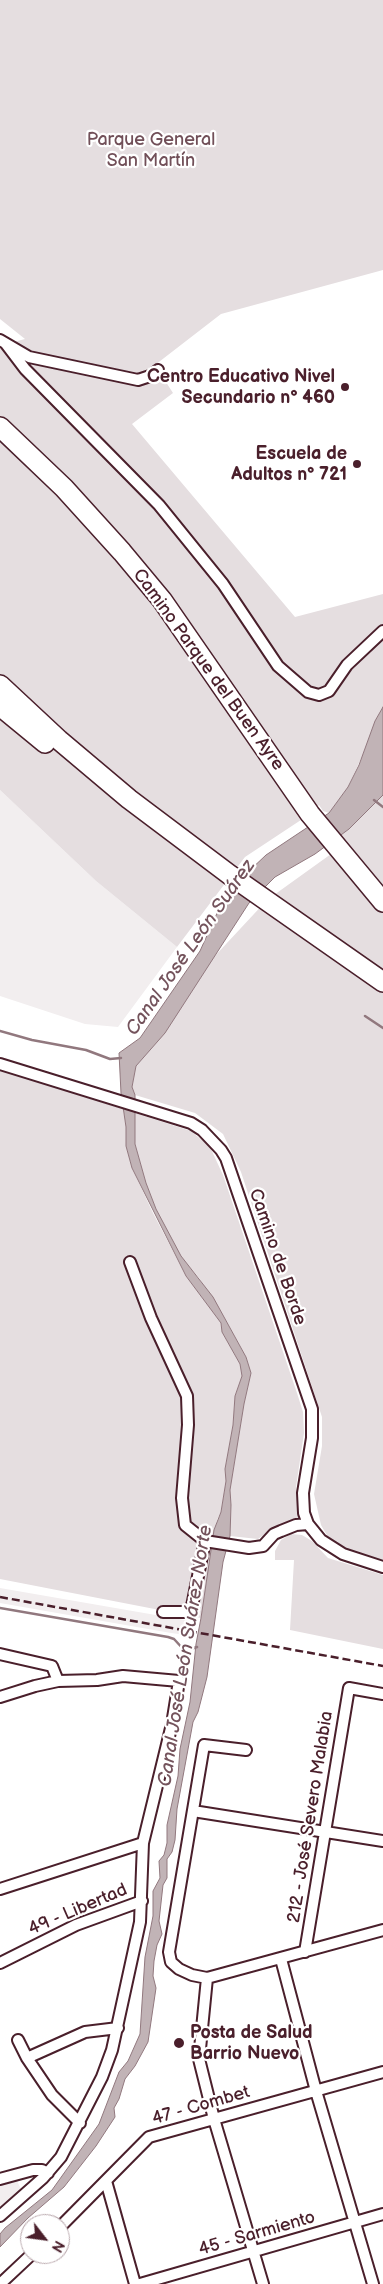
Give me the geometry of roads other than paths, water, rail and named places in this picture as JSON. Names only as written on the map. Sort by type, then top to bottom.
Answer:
[{"type":"highway","name":"Camino Parque del Buen Ayre","points":[[0,427],[70,494],[162,600],[310,814],[383,902]]},
{"type":"highway","points":[[0,685],[59,740],[129,799],[230,875],[383,982]]},
{"type":"highway","points":[[0,706],[86,776],[129,799]]},
{"type":"street","points":[[3,342],[30,357],[138,380],[150,376],[158,370]]},
{"type":"street","points":[[3,342],[25,369],[159,505],[223,584],[278,666],[308,692],[319,695],[329,690],[347,665],[383,631]]},
{"type":"street","name":"Camino de Borde","points":[[0,1064],[191,1123],[214,1140],[226,1158],[312,1408],[312,1438],[303,1493],[304,1513],[308,1524]]},
{"type":"street","points":[[130,1262],[151,1318],[187,1396],[188,1425],[182,1509],[185,1525],[207,1541],[257,1548],[266,1543],[274,1534],[296,1525],[308,1524],[321,1540],[343,1554],[383,1567]]},
{"type":"street","points":[[163,1612],[186,1612],[192,1606],[207,1541]]},
{"type":"street","points":[[0,1654],[52,1666],[58,1681]]},
{"type":"street","points":[[0,1697],[58,1681],[97,1680],[123,1676],[179,1681],[172,1724],[143,1843],[140,1922],[118,2028],[102,2077],[61,2157],[48,2173],[0,2216]]},
{"type":"street","name":"212 - José Severo Malabia","points":[[305,1952],[349,1688],[383,1694]]},
{"type":"street","points":[[246,1750],[204,1745],[169,1952],[172,1962],[179,1969],[192,1975],[207,1978],[383,1930]]},
{"type":"street","points":[[193,1811],[383,1841]]},
{"type":"street","points":[[0,1889],[143,1843]]},
{"type":"street","name":"49 - Libertad","points":[[0,1963],[76,1925],[142,1901]]},
{"type":"street","points":[[281,1959],[316,2091],[356,2222],[372,2284]]},
{"type":"street","points":[[207,1978],[198,2055],[214,2119],[263,2284]]},
{"type":"street","points":[[27,2058],[85,2032],[118,2028]]},
{"type":"street","points":[[18,2040],[27,2058],[52,2095],[80,2123]]},
{"type":"street","name":"47 - Combet","points":[[70,2217],[150,2136],[383,2072]]},
{"type":"street","points":[[0,2179],[33,2170],[42,2170],[48,2173]]},
{"type":"street","points":[[106,2181],[135,2284]]},
{"type":"street","name":"45 - Sarmiento","points":[[140,2284],[383,2214]]},
{"type":"street","points":[[2,2283],[22,2264]]},
{"type":"waterway","points":[[374,800],[383,807]]},
{"type":"waterway","points":[[365,1016],[383,1028]]},
{"type":"waterway","points":[[0,1031],[32,1040],[86,1050],[110,1059],[121,1058]]},
{"type":"waterway","name":"Canal José León Suárez Norte","points":[[0,1608],[168,1637],[174,1639],[185,1651],[197,1647]]},
{"type":"railway","points":[[0,1597],[383,1666]]},
{"type":"place","name":"Centro Educativo Nivel Secundario nº 460","points":[[345,387]]},
{"type":"place","name":"Escuela de Adultos nº 721","points":[[357,464]]},
{"type":"place","name":"Posta de Salud Barrio Nuevo","points":[[179,2043]]},
{"type":"park label","name":"Parque General San Martín","points":[[151,150]]},
{"type":"water label","name":"Canal José León Suárez","points":[[191,948]]}]
